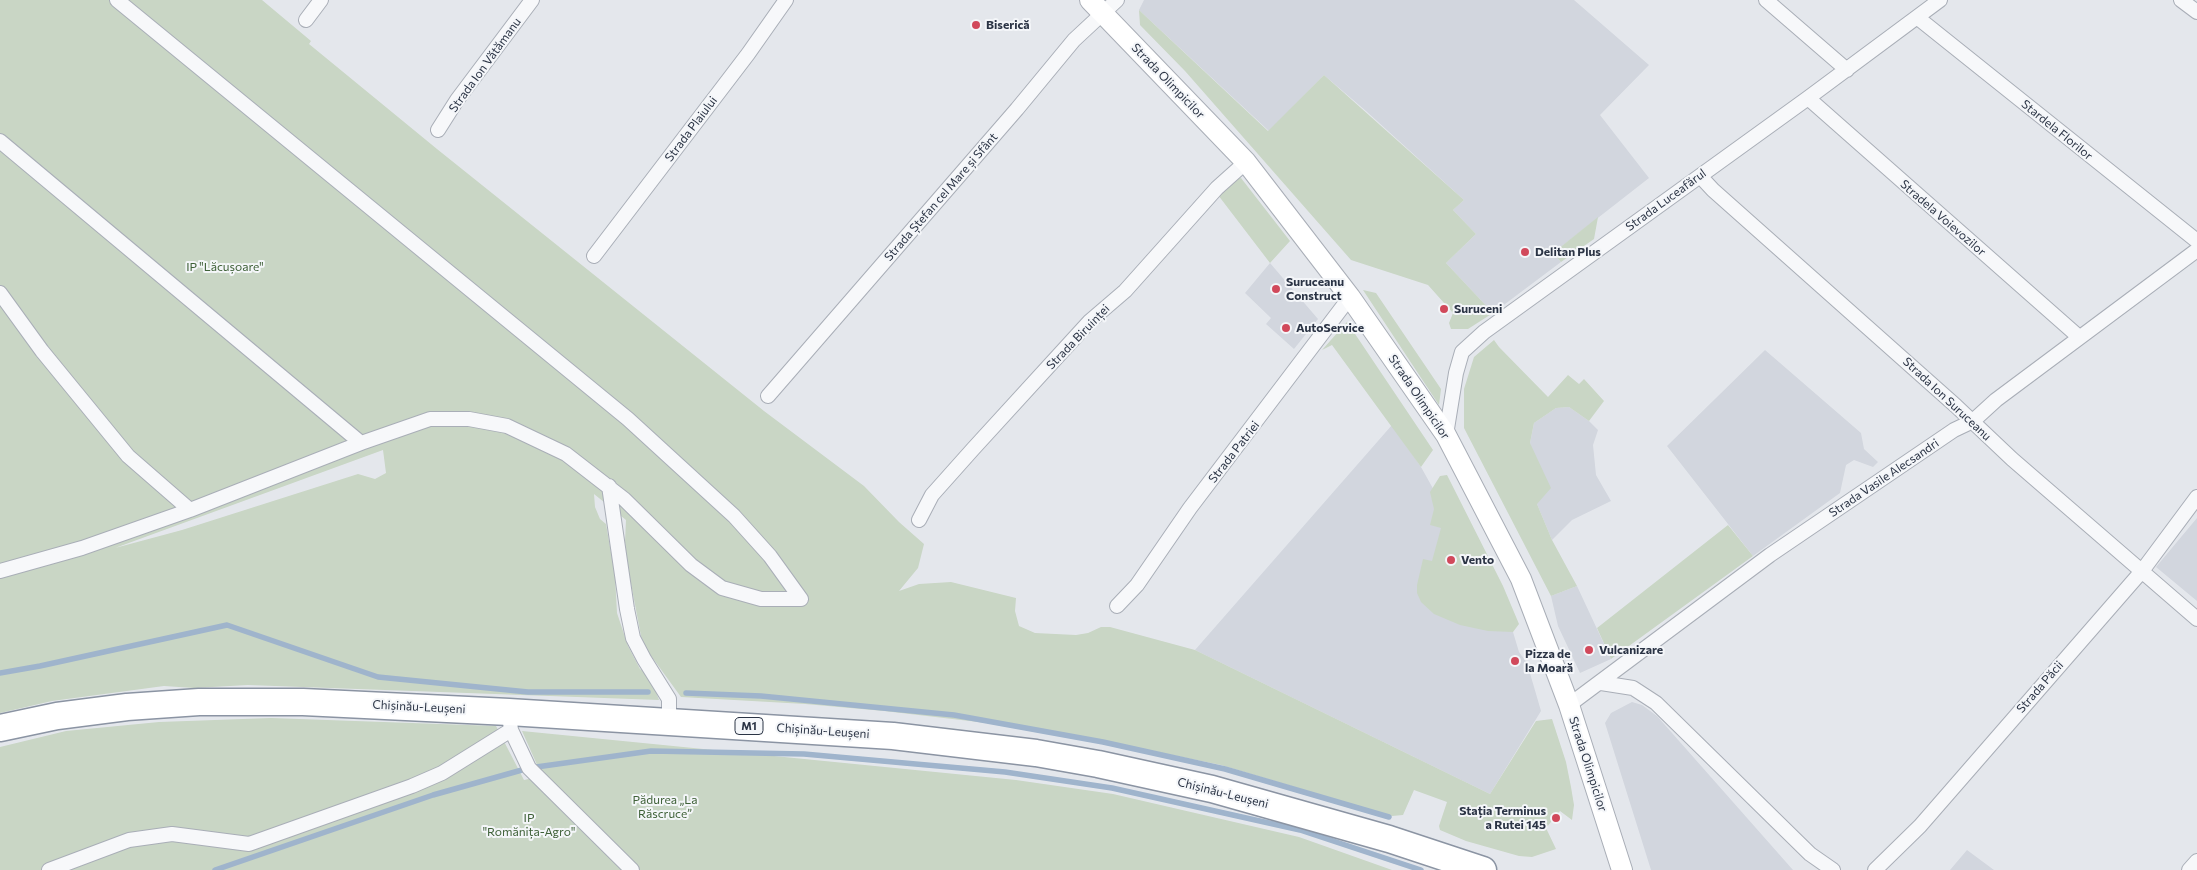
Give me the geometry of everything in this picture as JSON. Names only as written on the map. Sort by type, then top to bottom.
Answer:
[{"type":"highway","name":"Chișinău-Leușeni","points":[[0,728],[57,716],[118,708],[199,702],[303,702],[510,721],[669,721],[893,736],[1036,753],[1212,789],[1301,813],[1483,870]]},
{"type":"main road","name":"Strada Olimpicilor","points":[[1104,4],[1246,162],[1350,297],[1446,435],[1521,580],[1569,705],[1622,870]]},
{"type":"street","points":[[0,571],[82,548],[190,510],[361,443],[430,419],[469,419],[507,426],[566,454],[609,486],[691,565],[722,588],[761,599],[801,599],[770,556],[734,516],[628,419],[118,0]]},
{"type":"street","points":[[306,20],[321,0]]},
{"type":"street","name":"Strada Ion Vătămanu","points":[[438,130],[457,100],[532,0]]},
{"type":"street","name":"Strada Plaiului","points":[[594,256],[748,54],[786,0]]},
{"type":"street","points":[[1766,0],[1847,70]]},
{"type":"street","name":"Strada Luceafărul","points":[[1446,435],[1456,373],[1462,352],[1484,332],[1847,70],[1940,0]]},
{"type":"street","points":[[2181,0],[2197,12]]},
{"type":"street","name":"Strada Ștefan cel Mare și Sfânt","points":[[768,396],[1017,109],[1104,4]]},
{"type":"street","name":"Stardela Florilor","points":[[1918,18],[2197,241]]},
{"type":"street","name":"Stradela Voievozilor","points":[[1808,98],[2079,337]]},
{"type":"street","points":[[0,141],[361,443]]},
{"type":"street","name":"Strada Biruinței","points":[[919,520],[932,495],[973,448],[1090,321],[1125,291],[1217,188],[1246,162]]},
{"type":"street","name":"Strada Ion Suruceanu","points":[[1700,176],[1713,190],[1973,422],[2019,466],[2197,618]]},
{"type":"street","name":"Strada Vasile Alecsandri","points":[[1569,705],[1601,683],[1770,555],[1954,430],[1973,422],[1996,400],[2197,250]]},
{"type":"street","points":[[0,293],[42,351],[128,456],[190,510]]},
{"type":"street","name":"Strada Patriei","points":[[1117,606],[1137,586],[1190,508],[1350,297]]},
{"type":"street","points":[[609,486],[626,609],[633,638],[669,699],[669,721]]},
{"type":"street","name":"Strada Păcii","points":[[1875,870],[1920,826],[2142,570],[2197,497]]},
{"type":"street","points":[[1601,683],[1633,688],[1656,703],[1810,854],[1833,870]]},
{"type":"street","points":[[49,870],[129,840],[172,834],[249,844],[412,786],[442,773],[510,721],[528,768],[632,870]]},
{"type":"street","points":[[2190,870],[2197,861]]},
{"type":"shaded area","points":[[1144,0],[1574,0],[1649,65],[1600,115],[1649,178],[1553,253],[1561,262],[1493,313],[1446,263],[1476,234],[1453,210],[1464,200],[1366,111],[1324,75],[1269,131],[1139,10]]},
{"type":"shaded area","points":[[1270,263],[1318,319],[1294,349],[1266,324],[1271,318],[1245,293]]},
{"type":"shaded area","points":[[1765,350],[1861,433],[1864,449],[1878,462],[1873,467],[1854,460],[1846,465],[1840,493],[1753,556],[1667,446]]},
{"type":"shaded area","points":[[1569,407],[1598,430],[1593,445],[1596,475],[1611,501],[1572,520],[1552,540],[1537,504],[1530,443],[1534,423],[1556,408]]},
{"type":"shaded area","points":[[1392,425],[1421,467],[1513,632],[1519,652],[1527,663],[1541,711],[1490,794],[1195,650]]},
{"type":"shaded area","points":[[2197,518],[2197,601],[2156,567]]},
{"type":"shaded area","points":[[1577,586],[1611,659],[1580,673],[1558,626],[1551,596]]},
{"type":"shaded area","points":[[1632,702],[1642,705],[1657,716],[1793,870],[1651,870],[1605,723],[1611,713]]},
{"type":"shaded area","points":[[1967,850],[1994,870],[1950,870]]},
{"type":"green space","name":"IP \"Lăcușoare\"","points":[[0,0],[262,0],[311,41],[309,44],[437,149],[764,411],[864,486],[899,522],[924,544],[918,568],[899,591],[919,584],[951,582],[1016,598],[1015,611],[1019,626],[1035,633],[1076,635],[1088,633],[1101,627],[1110,627],[1195,650],[1490,794],[1536,721],[1552,719],[1566,762],[1574,805],[1572,820],[1560,811],[1546,828],[1556,849],[1532,857],[1519,856],[1466,841],[1440,830],[1439,826],[1447,802],[1414,790],[1403,815],[1392,816],[1221,765],[1055,731],[884,711],[805,704],[681,697],[649,653],[641,636],[628,568],[625,542],[626,520],[594,494],[595,507],[600,519],[606,524],[615,576],[617,613],[628,646],[640,669],[650,676],[659,700],[248,685],[194,688],[164,686],[52,701],[0,713]],"holes":[[[383,450],[386,473],[375,479],[358,474],[182,530],[115,548]]]},
{"type":"green space","points":[[1139,10],[1268,131],[1324,75],[1464,200],[1453,210],[1476,234],[1446,263],[1493,313],[1468,329],[1451,329],[1449,323],[1453,313],[1428,285],[1351,260],[1185,71],[1140,25]]},
{"type":"green space","points":[[1241,178],[1290,241],[1270,263],[1218,195],[1233,180]]},
{"type":"green space","points":[[1598,217],[1594,239],[1561,262],[1553,253]]},
{"type":"green space","points":[[1363,290],[1376,293],[1441,389],[1439,405]]},
{"type":"green space","points":[[1347,322],[1433,450],[1421,467],[1332,345],[1322,350]]},
{"type":"green space","points":[[1494,340],[1548,397],[1568,375],[1579,384],[1584,379],[1604,401],[1589,421],[1569,407],[1556,408],[1534,423],[1530,443],[1551,488],[1537,504],[1552,540],[1577,586],[1551,596],[1464,428],[1464,389],[1474,357]]},
{"type":"green space","points":[[1447,475],[1503,586],[1519,624],[1513,632],[1488,631],[1460,625],[1434,614],[1421,602],[1417,593],[1423,559],[1432,561],[1441,528],[1430,525],[1434,509],[1430,492],[1440,476]]},
{"type":"green space","points":[[1728,525],[1753,556],[1611,659],[1597,628]]},
{"type":"green space","points":[[271,718],[496,726],[524,780],[542,776],[522,731],[1016,780],[1113,794],[1299,837],[1392,870],[0,870],[0,747],[66,731],[159,722]]},
{"type":"waterway","points":[[0,673],[227,625],[378,677],[528,692],[648,692]]},
{"type":"waterway","points":[[686,693],[761,696],[954,715],[1103,742],[1225,769],[1389,817]]},
{"type":"waterway","points":[[215,870],[433,795],[529,768],[651,751],[804,754],[1005,772],[1112,788],[1300,830],[1421,870]]},
{"type":"place","name":"Biserică","points":[[976,25]]},
{"type":"place","name":"Delitan Plus","points":[[1525,252]]},
{"type":"place","name":"Suruceanu Construct","points":[[1276,289]]},
{"type":"place","name":"Suruceni","points":[[1444,309]]},
{"type":"place","name":"AutoService","points":[[1286,328]]},
{"type":"place","name":"Vento","points":[[1451,560]]},
{"type":"place","name":"Vulcanizare","points":[[1589,650]]},
{"type":"place","name":"Pizza de la Moară","points":[[1515,661]]},
{"type":"place","name":"Stația Terminus a Rutei 145","points":[[1556,818]]},
{"type":"park label","name":"Pădurea „La Răscruce”","points":[[665,807]]},
{"type":"park label","name":"IP \"Romănița-Agro\"","points":[[529,825]]}]
